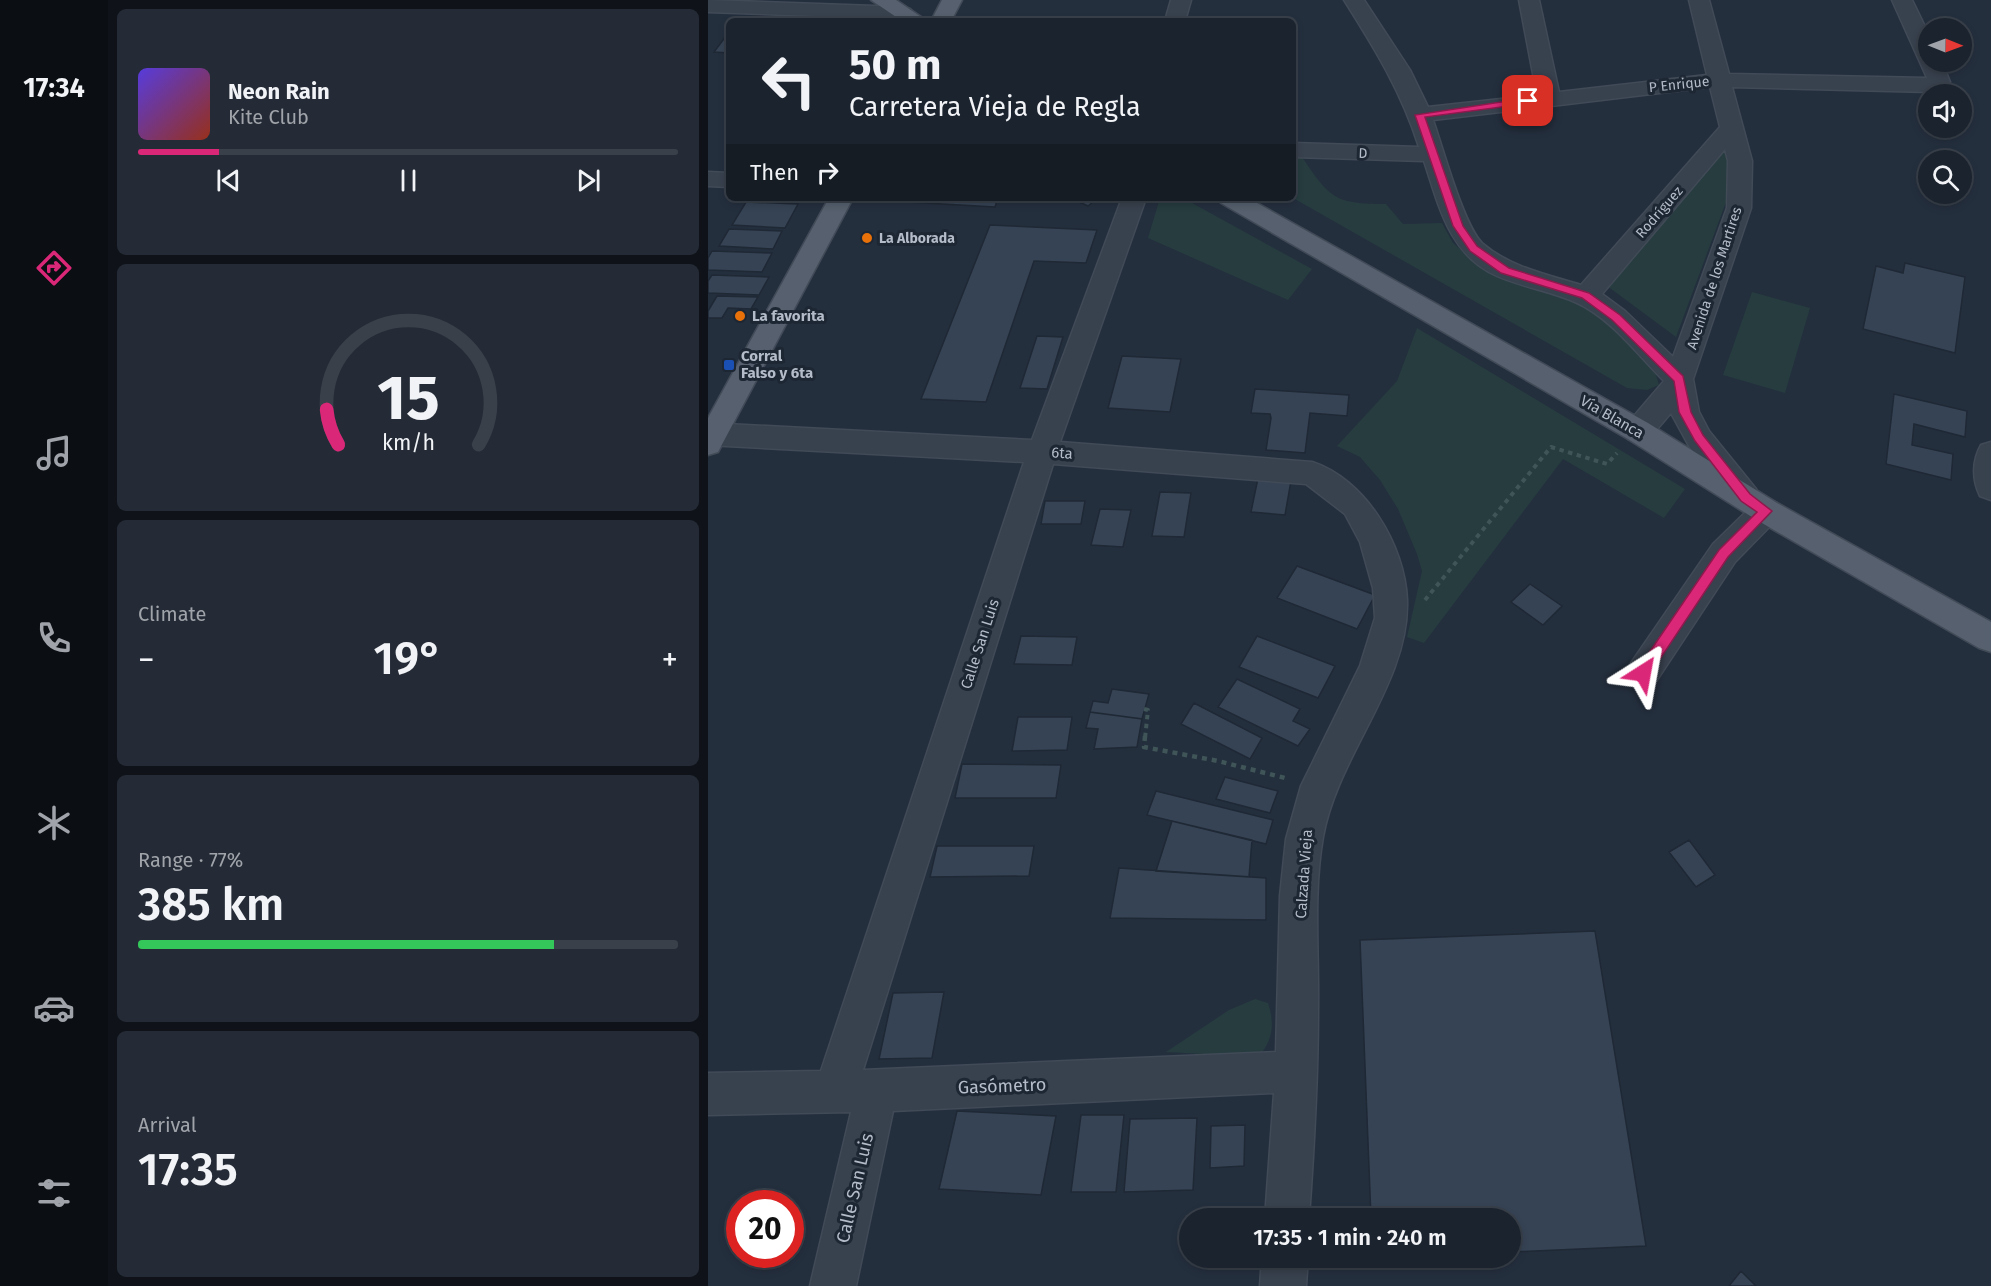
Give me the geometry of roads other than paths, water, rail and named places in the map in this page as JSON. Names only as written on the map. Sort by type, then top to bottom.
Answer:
[{"type":"main road","points":[[881,0],[910,17]]},
{"type":"main road","points":[[943,18],[952,0]]},
{"type":"main road","points":[[710,437],[839,201]]},
{"type":"main road","name":"Vía Blanca","points":[[1235,201],[1638,431],[1755,504],[1991,638]]},
{"type":"street","points":[[1176,18],[1180,0]]},
{"type":"street","points":[[1354,0],[1399,70],[1420,115],[1458,226],[1473,249],[1505,270],[1586,296],[1616,317],[1679,379],[1685,412],[1699,438],[1755,504],[1643,673]]},
{"type":"street","points":[[1529,0],[1549,99]]},
{"type":"street","name":"Avenida de los Martires","points":[[1638,431],[1668,398],[1679,379],[1739,208],[1740,161],[1699,0]]},
{"type":"street","points":[[1902,0],[1918,34]]},
{"type":"street","points":[[708,6],[910,17]]},
{"type":"street","name":"P Enrique","points":[[1420,115],[1718,80],[1931,85],[1935,72]]},
{"type":"street","name":"Rodríguez","points":[[1586,296],[1732,128]]},
{"type":"street","name":"D","points":[[1296,150],[1433,154]]},
{"type":"street","points":[[708,179],[726,180]]},
{"type":"street","name":"Calle San Luis","points":[[835,1093],[1042,452],[1133,201]]},
{"type":"street","name":"6ta","points":[[710,437],[1042,452],[1312,472],[1340,492],[1361,513],[1377,549]]},
{"type":"street","points":[[1991,453],[1988,474],[1991,488]]},
{"type":"street","name":"Calzada Vieja","points":[[1288,1208],[1297,1071],[1301,867],[1306,825],[1319,787],[1384,649],[1391,599],[1377,549]]},
{"type":"street","name":"Gasómetro","points":[[708,1094],[835,1093],[878,1089],[1125,1082],[1297,1071]]},
{"type":"street","name":"Calle San Luis","points":[[832,1286],[878,1089]]},
{"type":"street","points":[[1283,1286],[1284,1268]]},
{"type":"place","name":"La Alborada","points":[[867,238]]},
{"type":"place","name":"La favorita","points":[[740,316]]},
{"type":"place","name":"Corral Falso y 6ta","points":[[729,365]]}]
